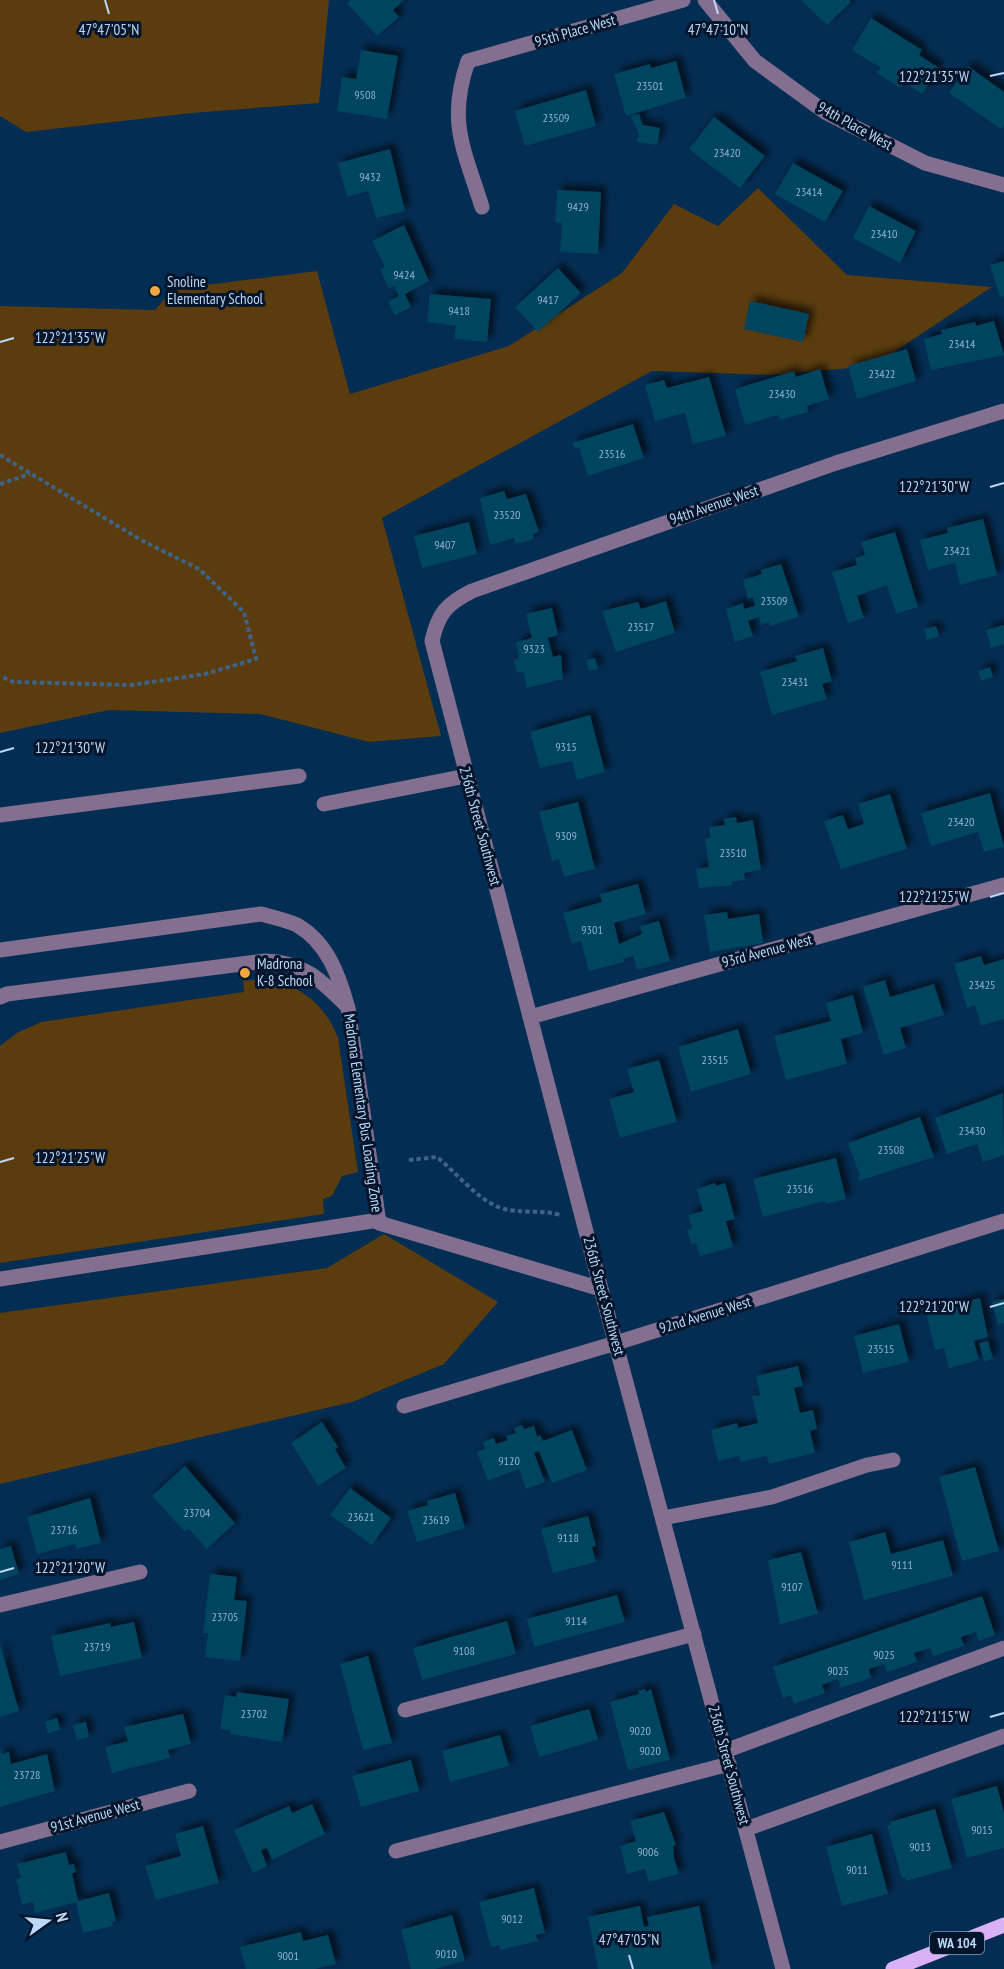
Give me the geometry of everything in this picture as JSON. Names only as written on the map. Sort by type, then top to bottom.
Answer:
[{"type":"main road","name":"WA 104","points":[[893,1969],[912,1965],[1004,1926]]},
{"type":"street","name":"95th Place West","points":[[483,207],[457,129],[458,90],[468,61],[683,0]]},
{"type":"street","name":"94th Place West","points":[[705,0],[755,61],[825,112],[925,163],[1004,185]]},
{"type":"street","name":"94th Avenue West","points":[[436,622],[456,598],[506,578],[836,463],[1004,411]]},
{"type":"street","name":"236th Street Southwest","points":[[436,622],[432,641],[436,660],[783,1969]]},
{"type":"street","points":[[0,815],[299,776]]},
{"type":"street","points":[[324,804],[466,776]]},
{"type":"street","name":"93rd Avenue West","points":[[530,1017],[1004,885]]},
{"type":"street","name":"Madrona Elementary Bus Loading Zone","points":[[0,950],[261,914],[296,925],[328,954],[339,975],[348,1008],[379,1223],[601,1289]]},
{"type":"street","points":[[0,997],[7,994],[265,961],[287,962],[308,971],[348,1008]]},
{"type":"street","points":[[0,1279],[379,1220]]},
{"type":"street","name":"92nd Avenue West","points":[[404,1406],[616,1343],[1004,1221]]},
{"type":"street","points":[[663,1518],[772,1497],[867,1465],[893,1460]]},
{"type":"street","points":[[0,1605],[141,1572]]},
{"type":"street","points":[[405,1710],[694,1634]]},
{"type":"street","points":[[396,1851],[727,1757],[1004,1648]]},
{"type":"street","points":[[746,1830],[1004,1736]]},
{"type":"street","name":"91st Avenue West","points":[[0,1842],[189,1791]]},
{"type":"path","points":[[0,455],[141,540],[199,569],[244,612],[256,659],[206,674],[131,685],[14,682],[0,676]]},
{"type":"path","points":[[0,484],[30,473]]},
{"type":"path","points":[[409,1160],[437,1157],[492,1205],[508,1210],[547,1211],[567,1217]]},
{"type":"shaded area","points":[[0,0],[329,0],[319,103],[192,113],[26,132],[0,116]]},
{"type":"shaded area","points":[[758,188],[847,275],[992,287],[873,366],[771,375],[652,371],[382,518],[441,736],[369,742],[260,714],[109,710],[0,733],[0,306],[155,310],[173,289],[317,271],[350,394],[509,346],[622,273],[674,204],[718,226]]},
{"type":"shaded area","points":[[261,979],[287,985],[308,997],[325,1014],[338,1038],[358,1172],[342,1176],[332,1196],[323,1199],[324,1214],[0,1263],[0,1046],[17,1033],[41,1022],[244,992],[243,981]]},
{"type":"shaded area","points":[[384,1234],[498,1302],[444,1364],[352,1402],[0,1484],[0,1313],[327,1268]]},
{"type":"building","points":[[350,0],[404,0],[393,10],[399,17],[377,36],[347,3]]},
{"type":"building","points":[[801,0],[849,0],[851,2],[827,25]]},
{"type":"building","points":[[871,18],[922,50],[919,55],[939,68],[922,94],[904,82],[900,88],[877,73],[881,68],[852,50]]},
{"type":"building","points":[[361,50],[398,56],[387,119],[337,111],[342,77],[356,79]]},
{"type":"building","points":[[676,61],[686,98],[626,116],[614,74],[650,64],[651,68]]},
{"type":"building","points":[[968,66],[1004,92],[1004,125],[1001,129],[949,93]]},
{"type":"building","points":[[586,90],[596,126],[525,146],[515,111]]},
{"type":"building","points":[[639,114],[642,125],[660,128],[657,145],[637,142],[639,134],[631,116]]},
{"type":"building","points":[[714,117],[765,156],[740,188],[689,149]]},
{"type":"building","points":[[390,149],[405,211],[376,218],[368,191],[347,197],[338,163]]},
{"type":"building","points":[[793,163],[843,191],[825,222],[775,194]]},
{"type":"building","points":[[557,190],[601,192],[598,254],[560,252],[562,223],[555,222]]},
{"type":"building","points":[[869,206],[916,231],[900,263],[853,238]]},
{"type":"building","points":[[404,225],[429,281],[405,294],[411,307],[395,315],[388,302],[399,296],[394,286],[389,289],[380,269],[385,267],[372,241]]},
{"type":"building","points":[[1004,261],[1004,296],[1000,297],[990,265]]},
{"type":"building","points":[[558,268],[581,293],[538,332],[515,307]]},
{"type":"building","points":[[430,294],[491,299],[487,342],[454,339],[456,326],[427,322]]},
{"type":"building","points":[[750,301],[809,314],[803,342],[744,329]]},
{"type":"building","points":[[994,321],[1004,355],[931,370],[924,339],[942,334],[941,330],[975,322],[976,326]]},
{"type":"building","points":[[907,349],[916,381],[857,399],[848,366]]},
{"type":"building","points":[[820,369],[829,399],[807,406],[808,412],[780,420],[778,415],[745,425],[735,389],[794,371],[796,377]]},
{"type":"building","points":[[709,377],[726,436],[693,444],[685,413],[655,421],[645,385],[664,380],[667,388]]},
{"type":"building","points":[[633,424],[644,458],[588,476],[579,448],[575,449],[572,443]]},
{"type":"building","points":[[504,491],[507,499],[526,494],[539,532],[533,534],[534,539],[516,544],[514,538],[490,545],[480,498]]},
{"type":"building","points":[[983,519],[997,575],[960,585],[955,563],[928,570],[920,540],[948,533],[947,528]]},
{"type":"building","points":[[469,522],[477,554],[422,568],[414,536]]},
{"type":"building","points":[[895,532],[918,607],[896,614],[887,585],[857,596],[864,618],[848,623],[832,572],[857,565],[855,558],[865,555],[861,542]]},
{"type":"building","points":[[781,564],[799,617],[770,626],[769,622],[761,625],[759,617],[748,621],[753,636],[735,642],[726,609],[743,603],[744,609],[755,606],[753,597],[748,599],[743,580],[762,574],[761,570]]},
{"type":"building","points":[[666,601],[675,633],[616,652],[602,611],[638,602],[641,609]]},
{"type":"building","points":[[552,608],[558,635],[548,638],[553,657],[561,655],[563,679],[527,688],[523,671],[517,673],[514,660],[519,658],[516,642],[532,638],[526,614]]},
{"type":"building","points":[[1004,625],[1004,644],[991,648],[986,630]]},
{"type":"building","points":[[936,626],[939,636],[927,640],[924,629]]},
{"type":"building","points":[[823,648],[832,681],[822,684],[827,699],[772,715],[760,672],[797,661],[795,656]]},
{"type":"building","points":[[595,658],[598,669],[589,671],[586,660]]},
{"type":"building","points":[[990,667],[993,677],[981,681],[978,671]]},
{"type":"building","points":[[590,715],[605,772],[577,780],[572,761],[540,768],[530,732]]},
{"type":"building","points":[[990,793],[1004,847],[984,852],[978,832],[931,846],[921,813]]},
{"type":"building","points":[[890,794],[907,849],[841,869],[824,821],[843,815],[848,829],[864,824],[858,804]]},
{"type":"building","points":[[578,802],[595,869],[564,877],[559,859],[552,861],[539,812]]},
{"type":"building","points":[[736,817],[737,823],[753,820],[761,870],[744,873],[745,880],[732,882],[733,885],[699,888],[696,869],[709,867],[705,839],[710,838],[709,827],[725,825],[724,819]]},
{"type":"building","points":[[638,884],[646,914],[614,923],[619,944],[642,934],[640,926],[659,921],[670,961],[637,970],[633,956],[623,959],[624,962],[589,971],[581,941],[572,944],[563,913],[602,902],[600,894]]},
{"type":"building","points":[[727,912],[728,919],[759,914],[763,943],[710,952],[704,915]]},
{"type":"building","points":[[981,956],[984,965],[1004,959],[1004,1019],[981,1026],[975,1005],[967,1008],[954,964]]},
{"type":"building","points":[[885,980],[890,997],[934,984],[944,1015],[900,1028],[906,1048],[884,1055],[863,987]]},
{"type":"building","points":[[853,995],[863,1033],[841,1039],[847,1064],[786,1080],[774,1036],[831,1021],[826,1003]]},
{"type":"building","points":[[738,1029],[751,1074],[691,1092],[678,1047]]},
{"type":"building","points":[[659,1060],[677,1122],[620,1138],[609,1099],[634,1092],[627,1069]]},
{"type":"building","points":[[1003,1093],[1004,1155],[983,1162],[977,1144],[947,1154],[935,1118]]},
{"type":"building","points":[[920,1117],[934,1157],[859,1181],[857,1177],[860,1176],[848,1143]]},
{"type":"building","points":[[836,1158],[846,1199],[826,1204],[825,1201],[763,1217],[753,1179]]},
{"type":"building","points":[[715,1183],[716,1186],[725,1183],[735,1219],[726,1221],[733,1247],[700,1256],[696,1243],[691,1244],[687,1230],[692,1228],[688,1215],[703,1211],[697,1189]]},
{"type":"building","points":[[980,1298],[988,1337],[974,1341],[979,1360],[949,1368],[944,1348],[935,1350],[926,1312]]},
{"type":"building","points":[[1004,1299],[1004,1323],[998,1325],[992,1302]]},
{"type":"building","points":[[899,1324],[909,1362],[863,1373],[854,1336]]},
{"type":"building","points":[[988,1341],[993,1359],[984,1362],[979,1343]]},
{"type":"building","points":[[798,1366],[803,1386],[794,1388],[800,1413],[813,1410],[817,1429],[810,1431],[815,1453],[769,1464],[767,1456],[741,1462],[739,1456],[718,1461],[711,1430],[737,1423],[738,1428],[758,1423],[752,1396],[760,1395],[756,1376]]},
{"type":"building","points":[[322,1422],[338,1447],[335,1449],[346,1468],[318,1486],[291,1443]]},
{"type":"building","points":[[522,1425],[524,1429],[534,1426],[537,1437],[540,1435],[543,1441],[572,1430],[587,1470],[552,1483],[539,1451],[534,1453],[545,1482],[526,1489],[519,1469],[488,1481],[477,1452],[485,1449],[483,1442],[494,1438],[496,1444],[508,1440],[506,1436],[516,1433],[514,1428]]},
{"type":"building","points":[[185,1466],[235,1523],[207,1549],[189,1529],[185,1532],[152,1496]]},
{"type":"building","points":[[975,1467],[999,1551],[962,1561],[939,1477]]},
{"type":"building","points":[[350,1488],[391,1518],[372,1545],[330,1515]]},
{"type":"building","points":[[455,1493],[465,1528],[417,1542],[407,1511],[428,1505],[427,1501]]},
{"type":"building","points":[[90,1498],[101,1543],[76,1549],[75,1544],[37,1554],[27,1517]]},
{"type":"building","points":[[588,1516],[596,1546],[592,1547],[596,1562],[553,1573],[541,1529]]},
{"type":"building","points":[[885,1532],[891,1554],[943,1540],[953,1576],[864,1600],[849,1542]]},
{"type":"building","points":[[11,1546],[19,1574],[0,1580],[0,1549]]},
{"type":"building","points":[[801,1552],[818,1614],[780,1624],[768,1560]]},
{"type":"building","points":[[210,1574],[237,1577],[234,1600],[247,1601],[240,1661],[205,1657],[208,1633],[203,1633]]},
{"type":"building","points":[[617,1595],[625,1622],[534,1647],[527,1619]]},
{"type":"building","points":[[982,1596],[995,1635],[979,1641],[976,1632],[961,1637],[964,1646],[933,1656],[930,1648],[914,1653],[917,1662],[887,1672],[884,1664],[869,1669],[871,1678],[841,1688],[838,1679],[822,1685],[825,1693],[794,1704],[791,1695],[783,1698],[773,1667]]},
{"type":"building","points":[[507,1621],[516,1654],[422,1680],[413,1648]]},
{"type":"building","points":[[134,1622],[142,1658],[60,1676],[51,1636],[110,1623],[111,1627]]},
{"type":"building","points":[[0,1644],[19,1711],[0,1717]]},
{"type":"building","points":[[368,1656],[392,1743],[363,1750],[340,1664]]},
{"type":"building","points":[[645,1689],[646,1692],[651,1689],[670,1760],[628,1770],[610,1702],[639,1694],[638,1691]]},
{"type":"building","points":[[237,1692],[289,1699],[282,1742],[230,1734],[231,1730],[220,1729],[225,1695],[236,1697]]},
{"type":"building","points":[[589,1709],[598,1740],[539,1757],[530,1726]]},
{"type":"building","points":[[183,1714],[191,1744],[168,1750],[170,1758],[112,1773],[105,1747],[128,1741],[124,1727]]},
{"type":"building","points":[[57,1718],[60,1730],[48,1733],[45,1722]]},
{"type":"building","points":[[86,1722],[89,1737],[77,1740],[73,1725]]},
{"type":"building","points":[[500,1735],[509,1766],[450,1782],[442,1751]]},
{"type":"building","points":[[0,1749],[2,1754],[9,1752],[11,1764],[47,1754],[55,1791],[0,1807]]},
{"type":"building","points":[[411,1760],[419,1791],[361,1807],[352,1776]]},
{"type":"building","points":[[997,1786],[1004,1813],[1004,1848],[967,1858],[951,1799]]},
{"type":"building","points":[[312,1804],[325,1834],[272,1860],[267,1848],[261,1850],[267,1866],[253,1873],[234,1830],[289,1806],[292,1813]]},
{"type":"building","points":[[935,1809],[952,1868],[906,1881],[905,1877],[902,1878],[887,1825],[891,1825],[890,1822]]},
{"type":"building","points":[[664,1812],[676,1845],[673,1846],[674,1858],[679,1874],[649,1882],[645,1869],[627,1874],[620,1846],[636,1841],[630,1821]]},
{"type":"building","points":[[203,1826],[219,1883],[156,1900],[145,1866],[181,1856],[175,1834]]},
{"type":"building","points":[[872,1834],[888,1894],[842,1906],[826,1847]]},
{"type":"building","points":[[66,1852],[69,1865],[74,1864],[76,1872],[72,1873],[78,1901],[109,1893],[116,1921],[112,1922],[113,1926],[83,1933],[76,1902],[35,1913],[33,1902],[22,1905],[16,1879],[21,1878],[17,1864]]},
{"type":"building","points":[[534,1888],[545,1933],[536,1935],[538,1941],[500,1950],[499,1945],[491,1947],[479,1902]]},
{"type":"building","points":[[640,1906],[644,1927],[649,1926],[647,1917],[699,1906],[712,1969],[598,1969],[588,1917]]},
{"type":"building","points":[[452,1915],[465,1961],[435,1969],[411,1969],[401,1930]]},
{"type":"building","points":[[301,1932],[303,1941],[328,1935],[336,1964],[315,1969],[246,1969],[240,1947]]},
{"type":"place","name":"Snoline Elementary School","points":[[155,291]]},
{"type":"place","name":"Madrona K-8 School","points":[[245,973]]}]
